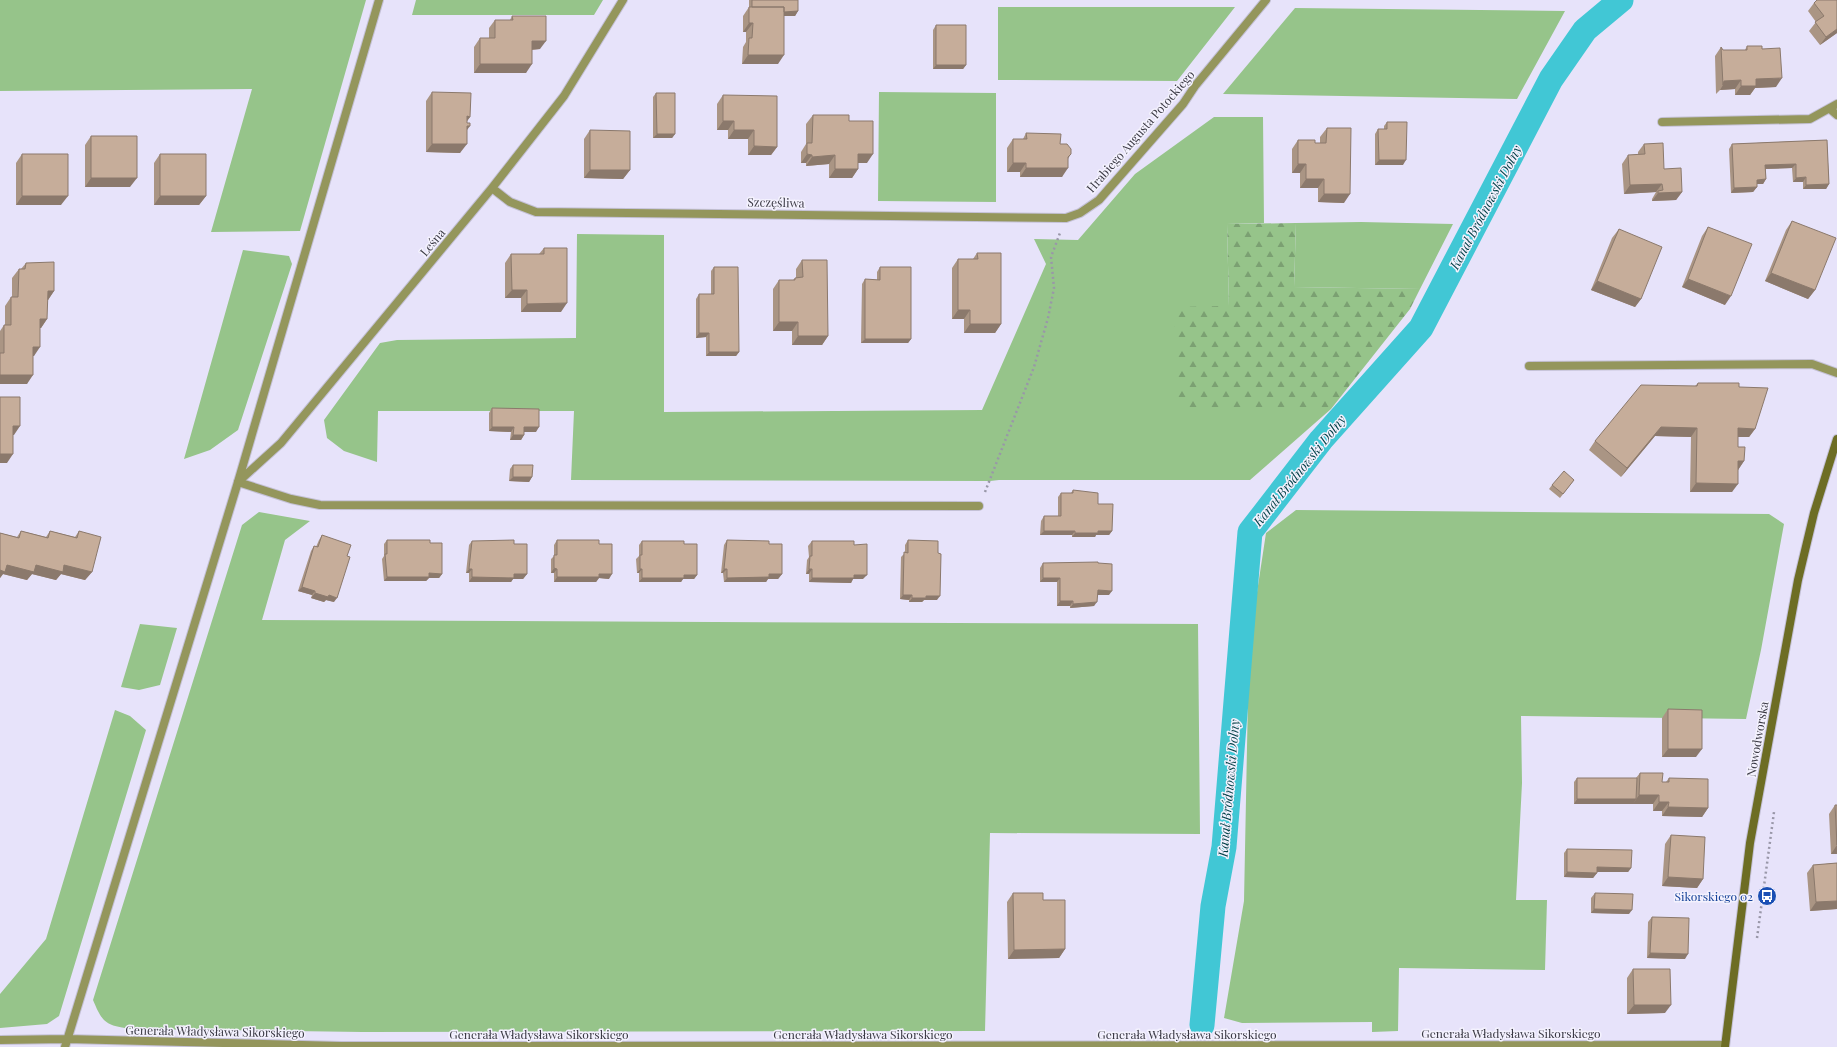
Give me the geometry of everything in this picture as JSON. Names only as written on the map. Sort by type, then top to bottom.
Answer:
[{"type":"main road","name":"Nowodworska","points":[[1725,1046],[1750,843],[1797,588],[1814,513],[1837,439]]},
{"type":"street","points":[[66,1043],[238,482],[379,0]]},
{"type":"street","name":"Leśna","points":[[238,482],[281,443],[492,188],[564,96],[623,0]]},
{"type":"street","name":"Hrabiego Augusta Potockiego","points":[[1066,218],[1080,213],[1099,200],[1183,104],[1195,86],[1266,0]]},
{"type":"street","points":[[1662,122],[1810,119],[1837,104]]},
{"type":"street","points":[[1830,108],[1837,115]]},
{"type":"street","name":"Szczęśliwa","points":[[492,188],[510,202],[536,212],[1066,218]]},
{"type":"street","points":[[1529,366],[1812,364],[1837,373]]},
{"type":"street","points":[[238,482],[291,499],[320,504],[979,506]]},
{"type":"street","name":"Generała Władysława Sikorskiego","points":[[0,1040],[66,1043],[341,1046],[1725,1046]]},
{"type":"path","points":[[979,506],[1003,450],[1034,367],[1048,318],[1054,288],[1051,257],[1066,218]]},
{"type":"path","points":[[1756,946],[1775,806]]},
{"type":"green space","points":[[0,0],[366,0],[300,231],[211,232],[252,89],[0,91]]},
{"type":"green space","points":[[416,0],[603,0],[594,15],[412,15]]},
{"type":"green space","points":[[998,7],[1235,7],[1177,81],[998,80]]},
{"type":"green space","points":[[1295,8],[1565,11],[1517,99],[1223,94]]},
{"type":"green space","points":[[879,92],[996,93],[996,202],[878,201]]},
{"type":"green space","points":[[1214,117],[1263,117],[1264,223],[1227,224],[1229,306],[1177,409],[1331,409],[1250,480],[571,480],[574,411],[378,411],[377,462],[344,451],[327,438],[324,420],[380,343],[397,340],[576,338],[577,234],[664,235],[664,412],[982,410],[1046,264],[1034,239],[1078,240],[1135,174]]},
{"type":"green space","points":[[1361,222],[1453,224],[1420,289],[1294,287],[1296,223]]},
{"type":"green space","points":[[1296,223],[1294,287],[1420,289],[1410,309],[1331,409],[1177,409],[1174,307],[1229,306],[1227,224]]},
{"type":"green space","points":[[243,250],[289,256],[292,264],[238,430],[210,450],[184,459]]},
{"type":"green space","points":[[1296,510],[1769,514],[1784,524],[1761,650],[1746,719],[1521,716],[1522,783],[1516,900],[1547,900],[1545,970],[1399,968],[1398,1031],[1372,1032],[1372,1022],[1242,1023],[1224,1018],[1244,901],[1249,645],[1266,533]]},
{"type":"green space","points":[[259,512],[310,521],[285,540],[262,620],[1198,624],[1200,834],[990,833],[985,1031],[363,1032],[131,1029],[116,1026],[106,1022],[103,1019],[93,1000],[242,525]]},
{"type":"green space","points":[[140,624],[177,628],[160,685],[139,690],[121,687]]},
{"type":"green space","points":[[115,710],[130,716],[146,730],[59,1016],[47,1024],[0,1028],[0,994],[46,939]]},
{"type":"building","points":[[752,0],[798,0],[798,11],[784,12],[784,7],[752,7]]},
{"type":"building","points":[[1817,0],[1837,0],[1837,29],[1826,37],[1815,22],[1824,16],[1814,3]]},
{"type":"building","points":[[749,7],[784,7],[784,55],[748,55],[749,38],[752,38],[753,23],[749,23]]},
{"type":"building","points":[[512,16],[546,16],[546,41],[532,41],[532,64],[480,64],[480,38],[495,38],[495,20],[513,20]]},
{"type":"building","points":[[936,25],[966,25],[966,65],[936,65]]},
{"type":"building","points":[[1747,46],[1762,46],[1762,49],[1780,48],[1782,78],[1756,79],[1756,86],[1741,86],[1741,80],[1724,81],[1723,85],[1721,47],[1723,50],[1747,50]]},
{"type":"building","points":[[432,92],[471,93],[470,117],[467,116],[467,123],[470,123],[470,126],[467,126],[467,144],[432,144]]},
{"type":"building","points":[[656,93],[675,93],[675,134],[657,134]]},
{"type":"building","points":[[723,95],[777,96],[777,147],[754,146],[754,130],[734,130],[734,121],[723,121]]},
{"type":"building","points":[[813,115],[849,115],[849,121],[873,121],[873,154],[858,154],[858,169],[835,169],[835,155],[812,157],[812,155],[807,154],[807,143],[812,143]]},
{"type":"building","points":[[1387,122],[1407,122],[1406,160],[1379,160],[1378,129],[1387,129]]},
{"type":"building","points":[[1327,128],[1351,128],[1350,194],[1324,194],[1324,179],[1306,179],[1306,164],[1298,164],[1298,140],[1315,140],[1315,143],[1326,143]]},
{"type":"building","points":[[590,130],[630,131],[630,170],[590,170]]},
{"type":"building","points":[[1026,133],[1061,134],[1060,144],[1067,144],[1071,149],[1071,154],[1068,157],[1068,168],[1026,168],[1026,163],[1013,163],[1013,139],[1027,139]]},
{"type":"building","points":[[91,136],[137,136],[137,178],[91,178]]},
{"type":"building","points":[[1827,140],[1829,184],[1806,185],[1806,177],[1796,178],[1796,164],[1765,165],[1766,179],[1757,180],[1757,187],[1734,188],[1732,144]]},
{"type":"building","points":[[1663,143],[1664,169],[1681,168],[1682,192],[1658,193],[1658,191],[1663,190],[1662,184],[1630,185],[1628,155],[1645,154],[1644,144]]},
{"type":"building","points":[[22,154],[68,154],[68,196],[22,196]]},
{"type":"building","points":[[160,154],[206,154],[206,196],[160,196]]},
{"type":"building","points":[[1792,221],[1836,238],[1815,290],[1771,273]]},
{"type":"building","points":[[1708,227],[1752,244],[1731,296],[1688,279]]},
{"type":"building","points":[[1619,229],[1662,247],[1641,299],[1597,281]]},
{"type":"building","points":[[544,248],[567,248],[567,303],[527,304],[527,290],[512,290],[511,254],[544,254]]},
{"type":"building","points":[[977,253],[1001,253],[1001,324],[970,324],[970,310],[958,310],[958,259],[978,259]]},
{"type":"building","points":[[802,260],[827,260],[828,336],[798,336],[798,322],[779,322],[779,280],[795,280],[795,278],[803,277]]},
{"type":"building","points":[[54,262],[54,291],[48,291],[47,319],[40,319],[40,347],[33,347],[33,375],[0,375],[0,353],[4,353],[4,325],[11,325],[11,297],[18,297],[19,269],[25,269],[26,263]]},
{"type":"building","points":[[714,267],[738,267],[739,352],[709,352],[709,333],[699,333],[699,294],[714,294]]},
{"type":"building","points":[[880,267],[911,267],[911,339],[865,339],[865,279],[880,280]]},
{"type":"building","points":[[1698,383],[1739,383],[1739,387],[1768,388],[1755,429],[1738,428],[1738,447],[1745,447],[1744,461],[1738,461],[1738,484],[1696,483],[1697,428],[1661,427],[1627,468],[1595,441],[1641,385],[1697,386]]},
{"type":"building","points":[[0,397],[20,397],[20,426],[13,426],[13,454],[0,454]]},
{"type":"building","points":[[492,408],[539,409],[539,427],[524,427],[524,435],[513,435],[514,427],[492,427]]},
{"type":"building","points":[[513,465],[533,465],[532,477],[513,477]]},
{"type":"building","points":[[1564,471],[1574,480],[1563,494],[1552,485]]},
{"type":"building","points":[[1073,490],[1098,493],[1098,504],[1113,504],[1112,531],[1098,531],[1098,533],[1075,533],[1075,531],[1044,531],[1044,516],[1061,516],[1061,493],[1073,493]]},
{"type":"building","points":[[21,531],[48,538],[50,531],[77,538],[79,531],[101,537],[92,572],[64,565],[63,572],[36,565],[34,572],[7,565],[5,572],[0,570],[0,533],[19,538]]},
{"type":"building","points":[[322,535],[351,545],[347,556],[350,557],[337,598],[315,593],[315,591],[302,587],[314,546],[318,547]]},
{"type":"building","points":[[387,540],[430,540],[430,543],[442,543],[442,574],[429,573],[429,577],[387,577],[385,554],[387,554]]},
{"type":"building","points":[[514,540],[514,544],[527,544],[527,574],[514,574],[514,578],[472,577],[472,569],[469,569],[472,541]]},
{"type":"building","points":[[557,540],[599,540],[599,544],[612,544],[612,574],[599,574],[599,577],[557,577],[557,569],[554,568],[554,555],[557,555]]},
{"type":"building","points":[[727,540],[769,541],[769,544],[782,544],[782,574],[769,574],[769,577],[727,578],[727,569],[724,569]]},
{"type":"building","points":[[908,540],[938,541],[938,553],[941,554],[940,596],[912,598],[912,595],[903,595],[904,552],[908,553]]},
{"type":"building","points":[[642,541],[684,541],[684,544],[697,544],[697,575],[684,575],[684,578],[642,578],[642,569],[640,569],[640,555],[642,555]]},
{"type":"building","points":[[812,541],[854,541],[854,545],[867,544],[867,575],[854,575],[854,578],[812,578],[812,569],[809,569],[810,556],[812,556]]},
{"type":"building","points":[[1098,562],[1112,564],[1112,591],[1098,590],[1097,602],[1073,604],[1073,601],[1060,601],[1060,578],[1043,578],[1043,563]]},
{"type":"building","points":[[1668,709],[1702,710],[1702,749],[1668,749]]},
{"type":"building","points":[[1640,773],[1663,773],[1662,782],[1669,782],[1669,778],[1708,779],[1708,808],[1668,807],[1669,802],[1659,802],[1659,795],[1639,795]]},
{"type":"building","points":[[1577,778],[1637,778],[1636,799],[1577,799]]},
{"type":"building","points":[[1835,805],[1837,805],[1837,845]]},
{"type":"building","points":[[1671,835],[1705,837],[1703,879],[1668,877]]},
{"type":"building","points":[[1567,849],[1632,850],[1631,868],[1597,867],[1597,873],[1567,872]]},
{"type":"building","points":[[1837,863],[1837,901],[1816,902],[1813,865]]},
{"type":"building","points":[[1013,893],[1043,893],[1043,900],[1065,900],[1065,949],[1014,950]]},
{"type":"building","points":[[1595,893],[1633,894],[1632,910],[1594,909]]},
{"type":"building","points":[[1652,917],[1689,918],[1688,954],[1650,953]]},
{"type":"building","points":[[1633,969],[1670,969],[1671,1005],[1634,1005]]},
{"type":"waterway","name":"Kanał Bródnowski Dolny","points":[[1202,1025],[1213,906],[1224,847],[1250,532],[1321,440],[1421,328],[1551,79],[1585,30],[1621,0]]},
{"type":"place","name":"Sikorskiego 02","points":[[1767,896]]}]
